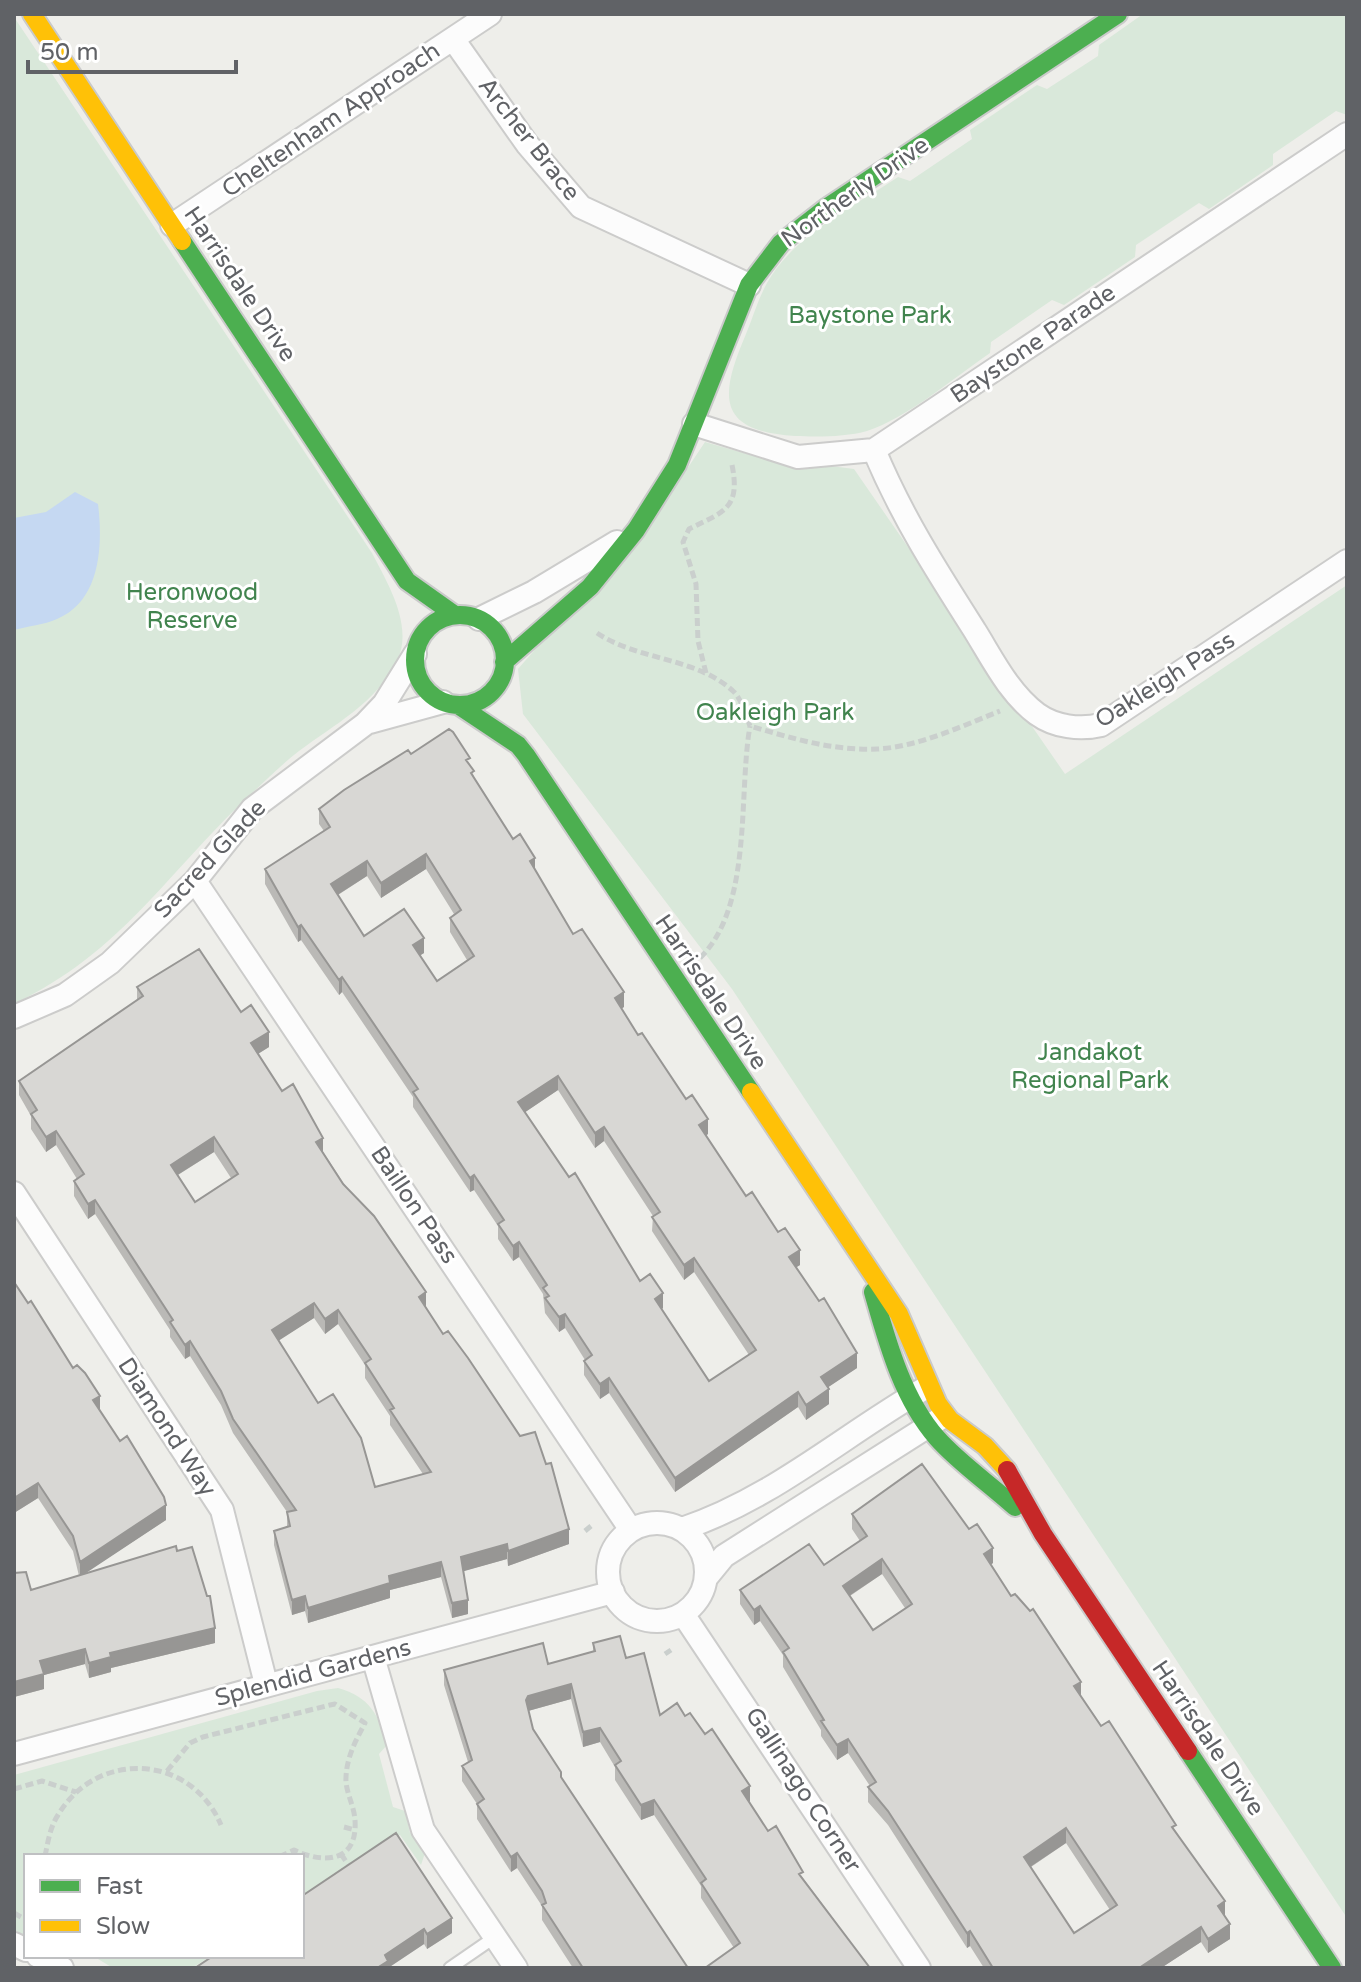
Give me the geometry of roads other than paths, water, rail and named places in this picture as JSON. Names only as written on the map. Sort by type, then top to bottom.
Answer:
[{"type":"street","name":"Harrisdale Drive","points":[[32,14],[407,581],[455,615]]},
{"type":"street","name":"Cheltenham Approach","points":[[172,225],[490,14]]},
{"type":"street","name":"Northerly Drive","points":[[504,662],[549,619],[590,587],[636,530],[677,465],[749,285],[781,243],[826,208],[1118,14]]},
{"type":"street","name":"Archer Brace","points":[[453,39],[527,144],[581,207],[749,285]]},
{"type":"street","name":"Baystone Parade","points":[[694,424],[798,457],[874,450],[1347,134]]},
{"type":"street","name":"Oakleigh Pass","points":[[874,450],[902,516],[1011,687],[1039,715],[1055,723],[1088,728],[1101,725],[1347,561]]},
{"type":"street","name":"Northerly Drive","points":[[479,619],[534,592],[636,530]]},
{"type":"street","name":"Harrisdale Drive","points":[[407,581],[418,647]]},
{"type":"street","points":[[455,615],[479,619],[500,640],[504,662],[498,682],[481,699],[451,703],[422,685],[418,647],[428,627],[455,615]]},
{"type":"street","name":"Sacred Glade","points":[[14,1017],[65,995],[110,963],[195,881],[252,809],[365,724],[390,696],[418,647]]},
{"type":"street","name":"Harrisdale Drive","points":[[498,682],[518,745],[909,1333],[919,1392]]},
{"type":"street","name":"Harrisdale Drive","points":[[451,703],[518,745]]},
{"type":"street","name":"Sacred Glade","points":[[365,724],[451,703]]},
{"type":"street","name":"Baillon Pass","points":[[195,881],[631,1530]]},
{"type":"street","name":"Diamond Way","points":[[14,1193],[222,1510],[266,1684]]},
{"type":"street","name":"Harrisdale Drive","points":[[865,1266],[890,1353],[937,1421],[1043,1534]]},
{"type":"street","points":[[682,1529],[724,1514],[764,1494],[919,1392]]},
{"type":"street","name":"Harrisdale Drive","points":[[937,1421],[986,1447],[1008,1472],[1043,1534],[1332,1968]]},
{"type":"street","points":[[706,1578],[702,1550],[682,1529],[658,1522],[631,1530],[611,1555],[608,1578],[613,1592],[629,1612],[642,1619],[670,1620],[683,1614],[695,1604],[706,1578],[724,1556],[937,1421]]},
{"type":"street","name":"Splendid Gardens","points":[[14,1754],[613,1592]]},
{"type":"street","name":"Gallinago Corner","points":[[683,1614],[919,1968]]},
{"type":"street","points":[[373,1657],[423,1830],[516,1968]]},
{"type":"street","points":[[42,1958],[62,1968]]},
{"type":"lane","points":[[450,1968],[495,1937]]},
{"type":"water","points":[[75,492],[98,504],[99,553],[91,585],[72,611],[52,621],[14,630],[14,518],[46,512]]},
{"type":"park label","name":"Baystone Park","points":[[870,315]]},
{"type":"park label","name":"Heronwood Reserve","points":[[192,606]]},
{"type":"park label","name":"Oakleigh Park","points":[[775,712]]},
{"type":"park label","name":"Jandakot Regional Park","points":[[1090,1066]]}]
